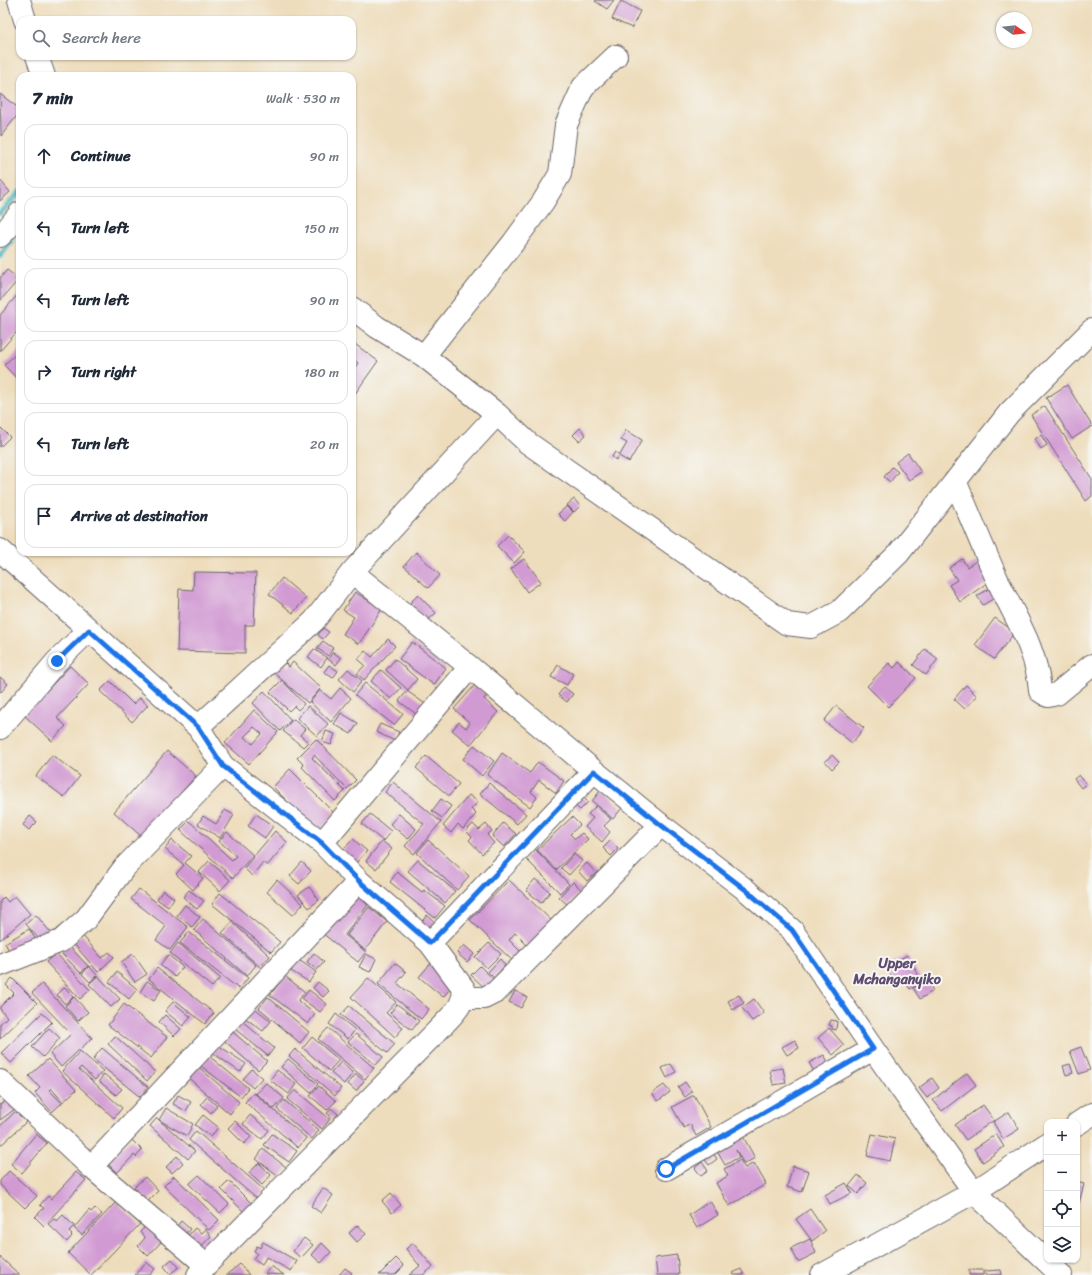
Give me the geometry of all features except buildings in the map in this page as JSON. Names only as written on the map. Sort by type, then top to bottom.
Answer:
[{"type":"street","points":[[19,0],[24,16]]},
{"type":"street","points":[[424,356],[513,243],[543,202],[560,174],[566,124],[583,87],[616,56]]},
{"type":"street","points":[[38,60],[43,72]]},
{"type":"street","points":[[0,236],[16,218]]},
{"type":"street","points":[[356,311],[377,327],[424,356],[497,414],[528,443],[788,624],[812,626],[839,612],[898,554],[1009,413],[1092,330]]},
{"type":"street","points":[[198,727],[314,621],[352,572],[497,414]]},
{"type":"street","points":[[955,481],[997,580],[1023,629],[1039,674],[1040,691],[1048,696],[1057,694],[1092,665]]},
{"type":"street","points":[[0,550],[198,727],[223,766],[322,843],[359,881],[430,943],[464,989],[464,998],[460,1006],[444,1024],[202,1270],[0,1081]]},
{"type":"street","points":[[352,572],[470,667],[594,771],[661,825],[746,890],[792,930],[873,1049],[974,1192],[1061,1275]]},
{"type":"street","points":[[0,728],[57,661],[89,630]]},
{"type":"street","points":[[322,843],[470,667]]},
{"type":"street","points":[[0,965],[61,942],[86,919],[124,868],[223,766]]},
{"type":"street","points":[[430,943],[594,771]]},
{"type":"street","points":[[464,998],[484,998],[496,992],[661,825]]},
{"type":"street","points":[[91,1167],[359,881]]},
{"type":"street","points":[[666,1169],[873,1049]]},
{"type":"street","points":[[1080,1122],[1092,1114]]},
{"type":"street","points":[[822,1275],[974,1192],[1044,1146]]},
{"type":"waterway","points":[[0,213],[16,196]]},
{"type":"waterway","points":[[0,256],[11,242]]},
{"type":"district","name":"Upper Mchanganyiko","points":[[897,972]]},
{"type":"route","points":[[57,661],[89,630],[198,727],[223,766],[322,843],[359,881],[430,943],[594,771],[661,825],[746,890],[792,930],[873,1049],[666,1169]]}]
